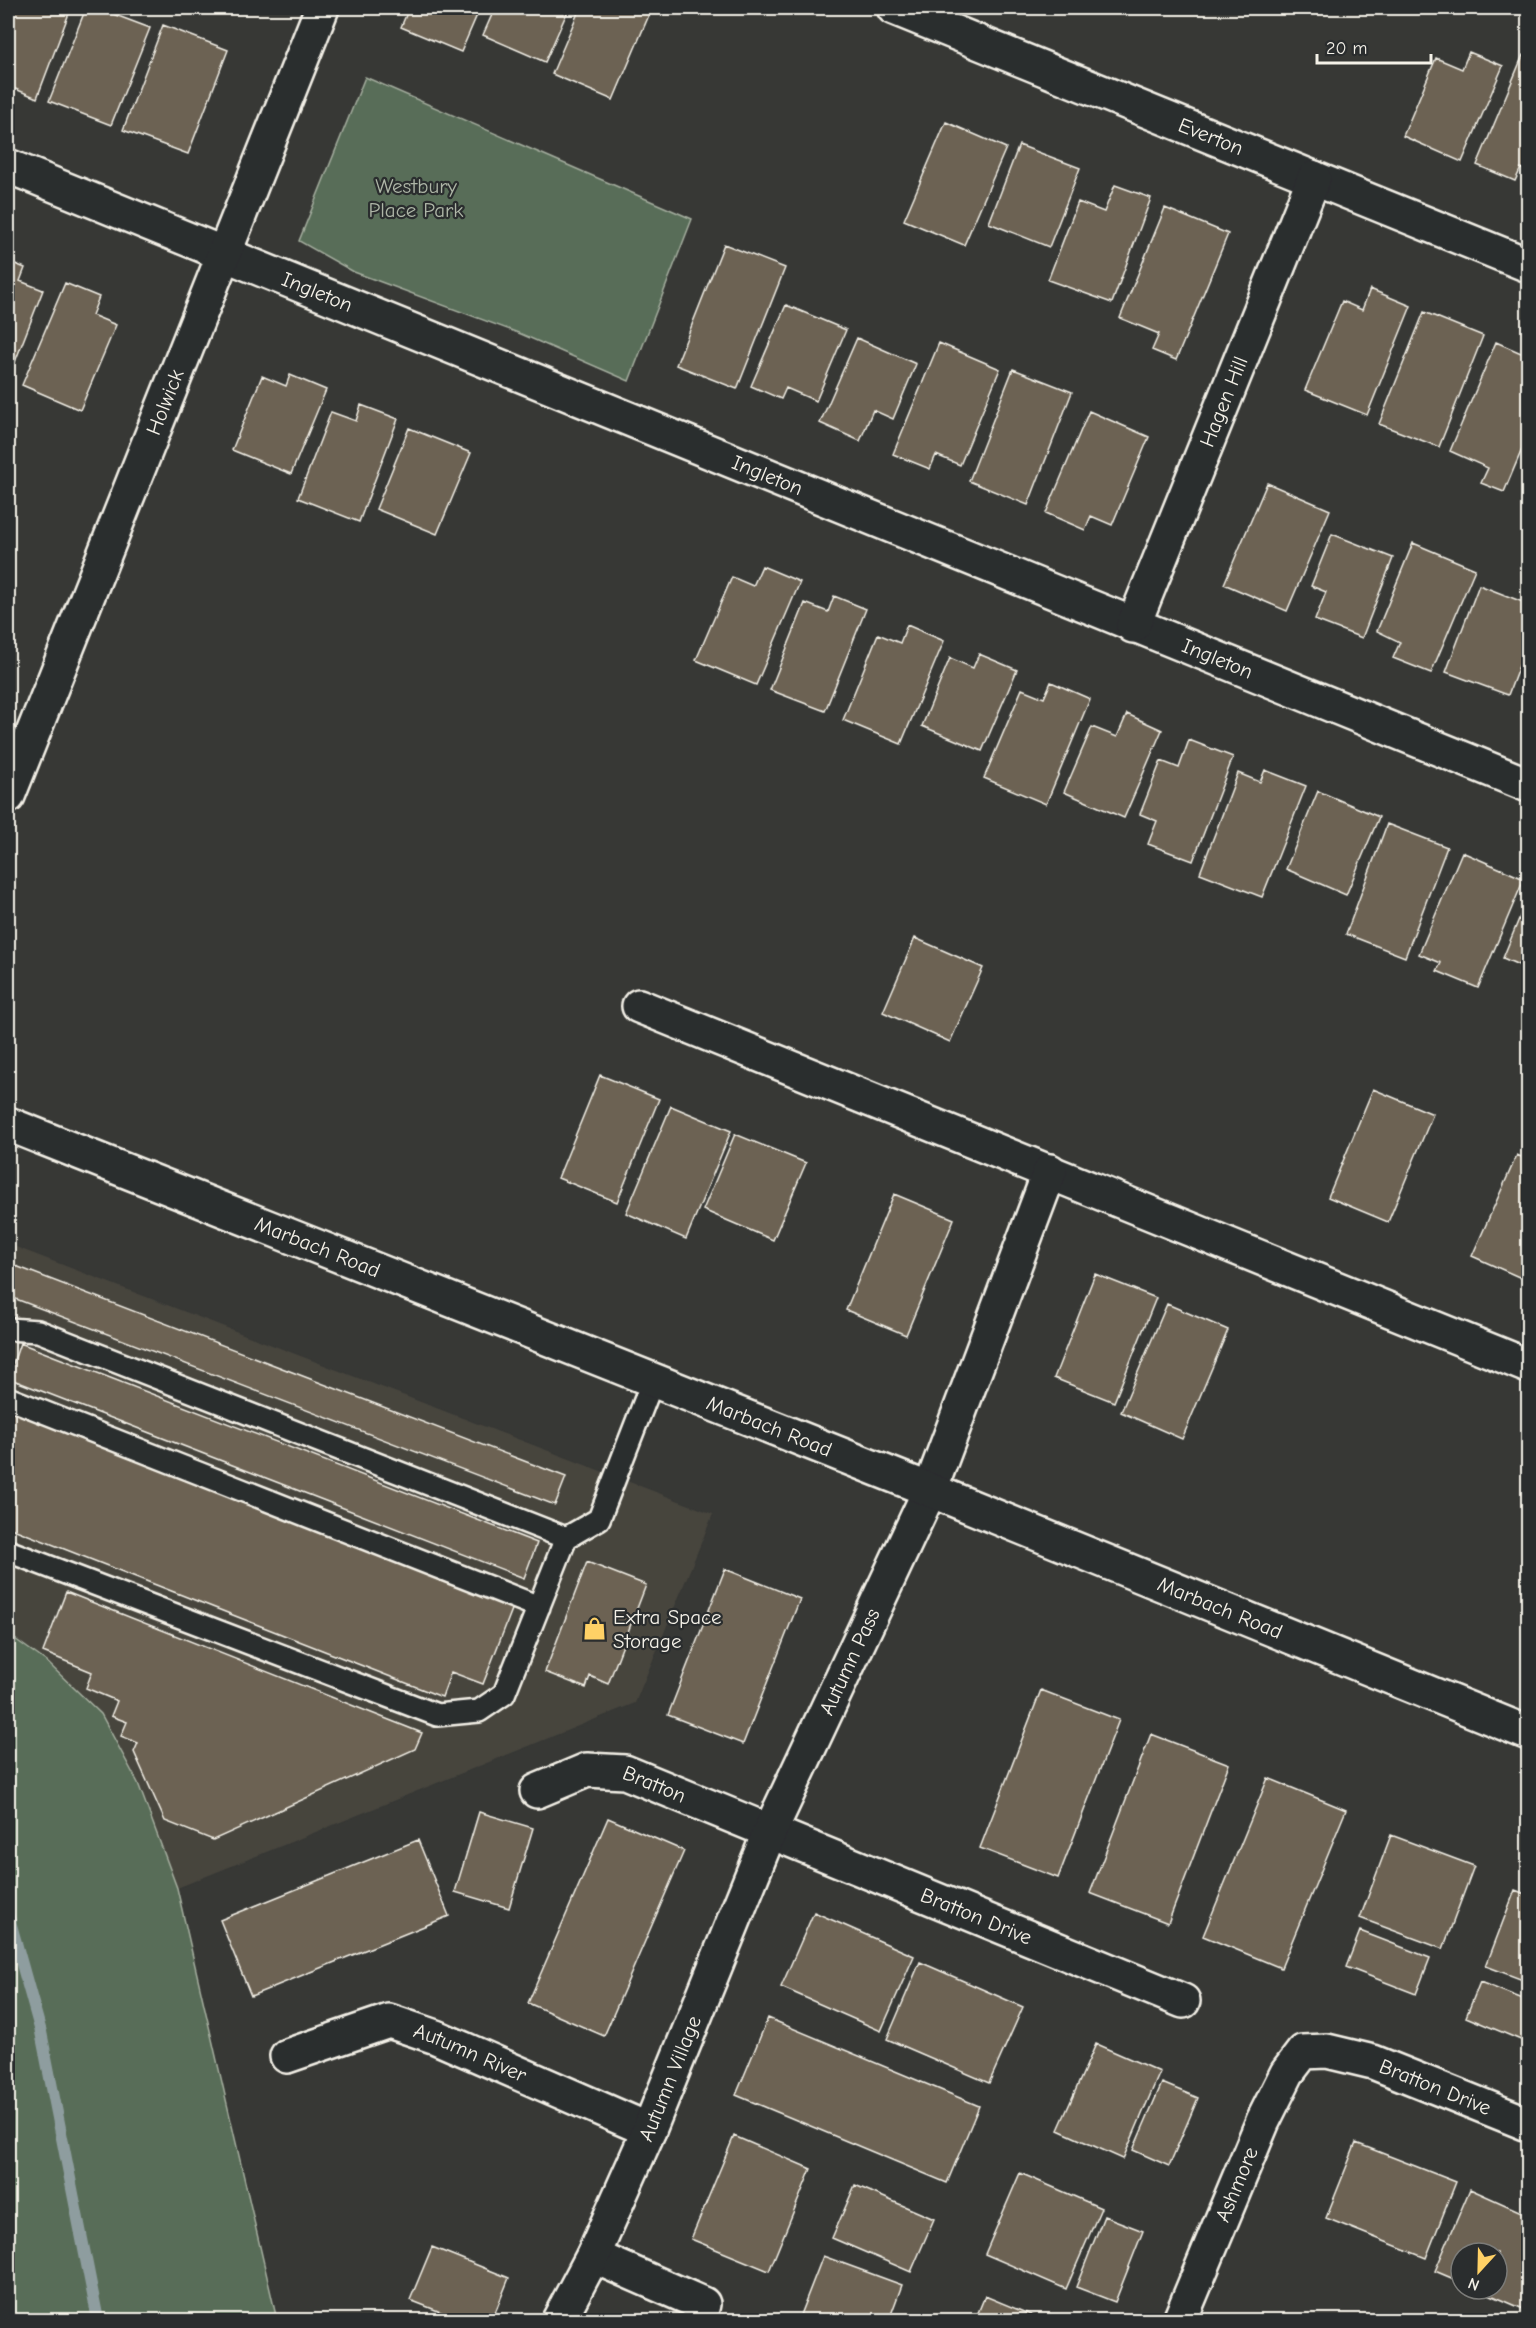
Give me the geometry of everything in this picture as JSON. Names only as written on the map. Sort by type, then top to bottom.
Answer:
[{"type":"street","name":"Holwick","points":[[8,796],[322,8]]},
{"type":"street","name":"Everton","points":[[894,8],[1528,265]]},
{"type":"street","name":"Ingleton","points":[[8,166],[1528,785]]},
{"type":"street","name":"Hagen Hill","points":[[1133,626],[1314,178]]},
{"type":"street","points":[[639,1006],[1528,1366]]},
{"type":"street","name":"Marbach Road","points":[[8,1124],[653,1380],[1528,1733]]},
{"type":"street","name":"Autumn Pass","points":[[770,1832],[930,1491],[1050,1171]]},
{"type":"street","name":"Bratton","points":[[537,1791],[587,1770],[625,1772],[770,1832]]},
{"type":"street","name":"Bratton Drive","points":[[770,1832],[1183,2001]]},
{"type":"street","name":"Autumn Village","points":[[559,2320],[594,2256],[649,2130],[770,1832]]},
{"type":"street","name":"Autumn River","points":[[286,2056],[389,2021],[436,2037],[649,2130]]},
{"type":"street","name":"Bratton Drive","points":[[1303,2052],[1327,2050],[1373,2062],[1528,2124]]},
{"type":"street","name":"Ashmore","points":[[1180,2320],[1263,2121],[1287,2073],[1303,2052]]},
{"type":"street","points":[[594,2256],[703,2304],[699,2320]]},
{"type":"lane","points":[[8,1329],[38,1331],[566,1538]]},
{"type":"lane","points":[[8,1551],[437,1715],[479,1711],[504,1694],[566,1538],[599,1519],[653,1380]]},
{"type":"lane","points":[[8,1398],[539,1607]]},
{"type":"shaded area","points":[[8,1244],[713,1514],[635,1703],[177,1888],[138,1783],[47,1662],[8,1634]]},
{"type":"green space","name":"Westbury Place Park","points":[[365,77],[692,219],[629,381],[521,334],[354,272],[299,241]]},
{"type":"green space","points":[[8,1634],[47,1662],[101,1714],[138,1783],[177,1888],[277,2320],[8,2320]]},
{"type":"building","points":[[8,8],[71,8],[37,98],[8,86]]},
{"type":"building","points":[[86,8],[97,8],[150,28],[111,125],[49,101]]},
{"type":"building","points":[[409,8],[480,8],[461,52],[401,27]]},
{"type":"building","points":[[495,8],[569,8],[545,62],[483,35]]},
{"type":"building","points":[[580,8],[652,8],[613,100],[552,74]]},
{"type":"building","points":[[163,25],[228,50],[188,154],[123,130]]},
{"type":"building","points":[[1469,52],[1503,66],[1462,162],[1403,136],[1436,58],[1462,69]]},
{"type":"building","points":[[1523,55],[1528,57],[1528,171],[1521,168],[1515,181],[1477,165]]},
{"type":"building","points":[[946,122],[1006,148],[964,245],[904,220]]},
{"type":"building","points":[[1019,145],[1080,168],[1049,247],[989,223]]},
{"type":"building","points":[[1115,185],[1151,198],[1112,303],[1048,280],[1078,202],[1104,212]]},
{"type":"building","points":[[1165,208],[1228,234],[1176,360],[1152,350],[1159,334],[1120,318]]},
{"type":"building","points":[[724,244],[785,268],[737,389],[676,365]]},
{"type":"building","points":[[8,261],[25,268],[20,281],[43,290],[15,362],[8,359]]},
{"type":"building","points":[[65,283],[99,297],[92,315],[116,325],[80,410],[22,385]]},
{"type":"building","points":[[1370,289],[1411,306],[1367,415],[1305,390],[1342,301],[1362,310]]},
{"type":"building","points":[[786,305],[846,330],[816,401],[786,388],[781,399],[751,386]]},
{"type":"building","points":[[1424,312],[1483,336],[1439,447],[1379,424]]},
{"type":"building","points":[[857,338],[916,364],[893,419],[873,410],[860,441],[820,423]]},
{"type":"building","points":[[1496,342],[1528,356],[1528,435],[1504,492],[1481,483],[1488,468],[1450,451]]},
{"type":"building","points":[[939,343],[1000,369],[960,465],[936,455],[930,469],[893,454]]},
{"type":"building","points":[[1013,369],[1072,392],[1028,505],[969,481]]},
{"type":"building","points":[[290,375],[326,390],[291,474],[232,450],[262,376],[286,386]]},
{"type":"building","points":[[361,405],[398,419],[359,522],[298,498],[331,412],[356,421]]},
{"type":"building","points":[[1089,411],[1149,437],[1112,525],[1091,516],[1085,530],[1046,513]]},
{"type":"building","points":[[409,428],[471,453],[437,534],[376,509]]},
{"type":"building","points":[[1267,483],[1330,510],[1287,611],[1224,584]]},
{"type":"building","points":[[1332,534],[1393,558],[1362,638],[1315,620],[1326,592],[1311,586]]},
{"type":"building","points":[[1413,543],[1475,569],[1431,673],[1393,658],[1400,642],[1377,631]]},
{"type":"building","points":[[762,566],[800,582],[756,685],[696,660],[732,577],[753,586]]},
{"type":"building","points":[[1479,585],[1528,604],[1528,642],[1508,695],[1446,672]]},
{"type":"building","points":[[834,596],[866,609],[825,711],[770,690],[805,603],[828,612]]},
{"type":"building","points":[[907,625],[944,641],[901,744],[843,720],[878,634],[900,643]]},
{"type":"building","points":[[979,654],[1017,670],[982,751],[922,726],[950,658],[973,668]]},
{"type":"building","points":[[1528,672],[1528,694],[1521,691]]},
{"type":"building","points":[[1051,682],[1090,699],[1046,804],[984,778],[1022,689],[1044,698]]},
{"type":"building","points":[[1127,714],[1162,730],[1124,818],[1064,792],[1092,727],[1117,737]]},
{"type":"building","points":[[1189,740],[1233,757],[1193,861],[1148,844],[1157,821],[1140,814],[1161,761],[1179,768]]},
{"type":"building","points":[[1265,770],[1306,786],[1262,897],[1200,873],[1238,773],[1260,782]]},
{"type":"building","points":[[1318,791],[1379,817],[1346,895],[1286,869]]},
{"type":"building","points":[[1387,824],[1447,847],[1405,957],[1346,934]]},
{"type":"building","points":[[1462,852],[1524,879],[1478,988],[1437,971],[1441,963],[1419,954]]},
{"type":"building","points":[[1528,897],[1528,969],[1503,958]]},
{"type":"building","points":[[915,938],[983,968],[950,1042],[883,1012]]},
{"type":"building","points":[[600,1075],[659,1099],[617,1202],[558,1178]]},
{"type":"building","points":[[1373,1089],[1433,1114],[1388,1222],[1328,1197]]},
{"type":"building","points":[[671,1106],[731,1131],[686,1239],[626,1213]]},
{"type":"building","points":[[735,1134],[806,1163],[773,1240],[703,1210]]},
{"type":"building","points":[[1517,1155],[1528,1160],[1528,1281],[1472,1256]]},
{"type":"building","points":[[894,1194],[954,1219],[906,1335],[846,1310]]},
{"type":"building","points":[[8,1263],[566,1477],[555,1505],[8,1296]]},
{"type":"building","points":[[1095,1274],[1156,1298],[1114,1402],[1054,1378]]},
{"type":"building","points":[[1167,1304],[1228,1330],[1182,1439],[1121,1412]]},
{"type":"building","points":[[20,1343],[537,1543],[524,1578],[8,1378]]},
{"type":"building","points":[[8,1410],[513,1607],[483,1684],[451,1672],[442,1697],[8,1527]]},
{"type":"building","name":"Extra Space Storage","points":[[587,1562],[646,1585],[608,1684],[590,1676],[586,1688],[545,1672]]},
{"type":"building","points":[[725,1569],[800,1599],[743,1744],[668,1715]]},
{"type":"building","points":[[66,1592],[422,1733],[415,1749],[213,1840],[165,1821],[134,1752],[138,1743],[121,1736],[127,1722],[111,1716],[117,1701],[86,1688],[92,1672],[43,1652]]},
{"type":"building","points":[[1041,1690],[1119,1720],[1058,1878],[980,1848]]},
{"type":"building","points":[[1151,1734],[1229,1764],[1168,1923],[1090,1893]]},
{"type":"building","points":[[1268,1778],[1346,1810],[1281,1968],[1203,1936]]},
{"type":"building","points":[[479,1812],[533,1828],[509,1908],[455,1892]]},
{"type":"building","points":[[608,1818],[684,1851],[604,2036],[528,2003]]},
{"type":"building","points":[[1391,1835],[1474,1866],[1443,1949],[1360,1918]]},
{"type":"building","points":[[418,1840],[449,1916],[251,1996],[220,1920]]},
{"type":"building","points":[[1515,1890],[1528,1895],[1528,1982],[1486,1966]]},
{"type":"building","points":[[814,1912],[914,1956],[881,2031],[781,1987]]},
{"type":"building","points":[[1360,1931],[1430,1958],[1416,1994],[1346,1967]]},
{"type":"building","points":[[920,1962],[1023,2007],[989,2083],[887,2039]]},
{"type":"building","points":[[1480,1982],[1528,2001],[1528,2043],[1466,2017]]},
{"type":"building","points":[[768,2018],[979,2106],[947,2183],[736,2095]]},
{"type":"building","points":[[1096,2044],[1160,2072],[1123,2159],[1058,2130]]},
{"type":"building","points":[[1162,2083],[1198,2098],[1169,2166],[1133,2150]]},
{"type":"building","points":[[734,2136],[811,2169],[769,2271],[691,2239]]},
{"type":"building","points":[[1356,2143],[1456,2182],[1426,2258],[1326,2218]]},
{"type":"building","points":[[1020,2173],[1101,2208],[1066,2289],[985,2254]]},
{"type":"building","points":[[855,2185],[934,2219],[911,2272],[832,2238]]},
{"type":"building","points":[[1470,2189],[1528,2215],[1528,2311],[1505,2301],[1509,2301],[1509,2241],[1449,2241],[1449,2277],[1435,2271]]},
{"type":"building","points":[[1104,2216],[1143,2231],[1115,2302],[1076,2287]]},
{"type":"building","points":[[432,2247],[509,2278],[492,2320],[461,2320],[410,2300]]},
{"type":"building","points":[[823,2256],[902,2285],[889,2320],[798,2320]]},
{"type":"building","points":[[985,2296],[1043,2320],[975,2320]]},
{"type":"waterway","points":[[8,1914],[41,2032],[98,2320]]},
{"type":"place","name":"Extra Space Storage","points":[[595,1629]]}]
